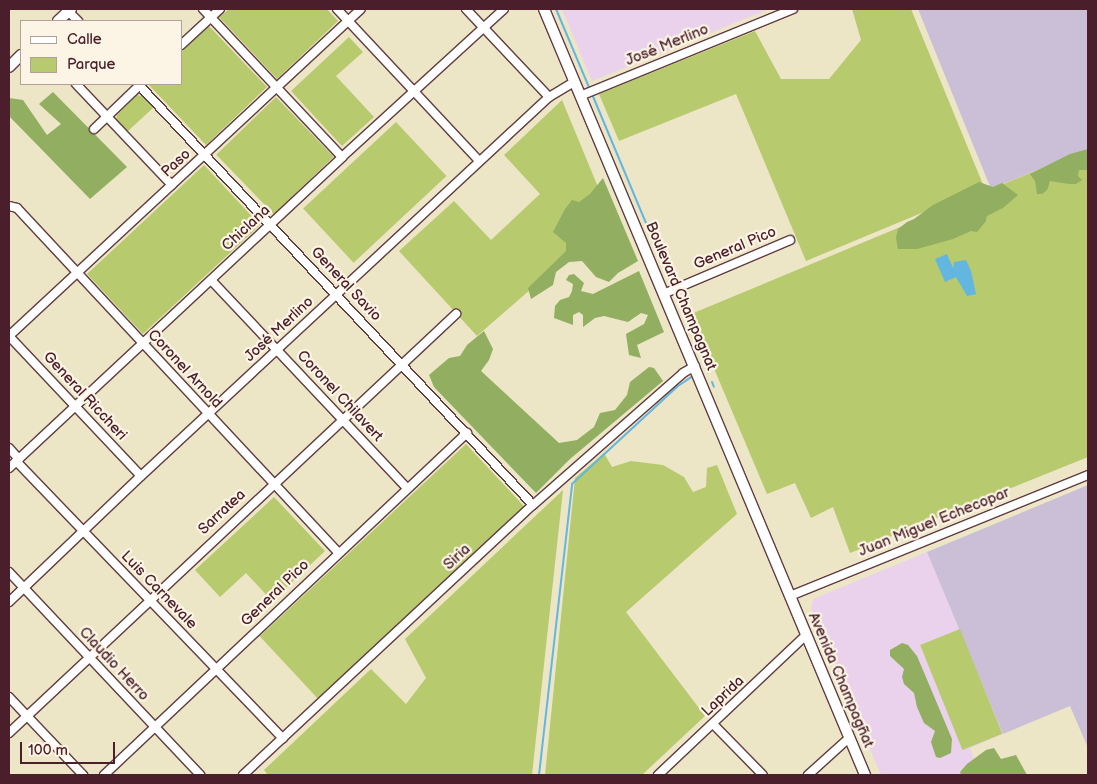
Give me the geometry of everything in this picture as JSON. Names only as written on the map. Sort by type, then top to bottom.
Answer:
[{"type":"main road","name":"Boulevard Champagnat","points":[[544,9],[790,596]]},
{"type":"main road","points":[[59,20],[68,10]]},
{"type":"main road","points":[[9,67],[20,56]]},
{"type":"main road","name":"Avenida Champagñat","points":[[790,596],[864,775]]},
{"type":"street","points":[[203,9],[342,157]]},
{"type":"street","points":[[182,44],[220,9]]},
{"type":"street","points":[[337,9],[479,161]]},
{"type":"street","name":"Paso","points":[[10,334],[78,274],[361,9]]},
{"type":"street","points":[[466,9],[549,97]]},
{"type":"street","name":"Chiclana","points":[[9,468],[414,90],[504,9]]},
{"type":"street","name":"José Merlino","points":[[580,96],[793,9]]},
{"type":"street","points":[[68,10],[77,20]]},
{"type":"street","name":"José Merlino","points":[[9,602],[207,414],[479,161],[549,97],[574,82]]},
{"type":"street","points":[[77,85],[172,185]]},
{"type":"street","points":[[94,129],[138,85]]},
{"type":"street","name":"General Savio","points":[[140,85],[338,294],[533,505]]},
{"type":"street","name":"Coronel Arnold","points":[[10,206],[16,208],[338,552]]},
{"type":"street","name":"General Pico","points":[[663,294],[790,240]]},
{"type":"street","name":"Coronel Chilavert","points":[[211,280],[407,488]]},
{"type":"street","name":"Sarratea","points":[[9,733],[456,314]]},
{"type":"street","name":"General Riccheri","points":[[10,334],[141,476]]},
{"type":"street","name":"Siria","points":[[243,775],[533,505],[683,373],[694,366]]},
{"type":"street","name":"General Pico","points":[[104,775],[466,433]]},
{"type":"street","name":"Luis Carnevale","points":[[9,448],[83,531],[283,738]]},
{"type":"street","name":"Juan Miguel Echecopar","points":[[790,596],[1088,475]]},
{"type":"street","name":"Claudio Herro","points":[[9,572],[200,775]]},
{"type":"street","name":"Laprida","points":[[659,775],[806,635]]},
{"type":"street","points":[[9,696],[83,775]]},
{"type":"street","points":[[713,724],[763,775]]},
{"type":"street","points":[[808,775],[849,738]]},
{"type":"shaded area","points":[[562,9],[769,9],[592,81]]},
{"type":"shaded area","points":[[918,9],[1088,9],[1088,149],[991,189]]},
{"type":"shaded area","points":[[1088,485],[1088,748],[1070,706],[1003,734],[927,552]]},
{"type":"shaded area","points":[[927,552],[1003,734],[970,748],[981,775],[881,775],[811,608],[813,599]]},
{"type":"green space","points":[[229,9],[327,9],[338,21],[277,79],[219,17]]},
{"type":"green space","points":[[852,9],[911,9],[984,187],[806,261],[736,94],[619,141],[599,94],[755,31],[781,79],[829,79],[861,40]]},
{"type":"green space","points":[[209,26],[267,87],[206,145],[149,85],[182,85],[182,51]]},
{"type":"green space","points":[[349,37],[363,52],[336,76],[374,117],[342,146],[291,91]]},
{"type":"green space","points":[[53,92],[127,167],[90,199],[9,116],[9,98],[23,100],[47,135],[61,124],[39,104]]},
{"type":"green space","points":[[137,95],[142,96],[154,107],[127,132],[116,120],[117,115]]},
{"type":"green space","points":[[276,97],[334,157],[274,214],[216,155]]},
{"type":"green space","points":[[562,100],[598,187],[577,249],[477,336],[399,251],[454,201],[491,240],[540,194],[504,155]]},
{"type":"green space","points":[[396,122],[446,176],[354,263],[303,209]]},
{"type":"green space","points":[[1088,149],[1088,457],[850,553],[833,507],[811,518],[795,483],[767,494],[691,314]]},
{"type":"green space","points":[[1088,149],[1088,170],[1079,170],[1078,176],[1082,180],[1076,184],[1050,181],[1047,190],[1042,194],[1037,194],[1035,181],[1030,174],[1070,154]]},
{"type":"green space","points":[[204,165],[260,225],[143,334],[87,274]]},
{"type":"green space","points":[[603,178],[638,261],[618,273],[609,282],[596,277],[582,261],[569,262],[556,272],[553,285],[531,299],[528,288],[566,251],[566,243],[553,232],[565,209],[572,200],[579,202],[590,194]]},
{"type":"green space","points":[[979,182],[993,187],[1002,183],[1018,195],[1003,208],[987,216],[986,221],[977,232],[971,231],[953,239],[917,249],[898,249],[896,238],[898,229],[933,205]]},
{"type":"green space","points":[[639,271],[664,332],[637,345],[641,358],[629,355],[626,334],[644,324],[648,315],[641,313],[628,322],[604,316],[595,318],[583,327],[583,315],[579,312],[573,315],[573,325],[554,318],[555,306],[560,300],[569,297],[572,291],[573,284],[566,280],[569,275],[574,274],[584,283],[581,291],[593,294]]},
{"type":"green space","points":[[484,331],[493,349],[489,360],[481,371],[559,443],[577,440],[594,427],[600,413],[615,410],[627,395],[630,382],[649,367],[654,368],[663,381],[570,459],[536,493],[434,387],[429,375],[449,358],[460,356],[467,345]]},
{"type":"green space","points":[[466,444],[525,507],[318,699],[260,636]]},
{"type":"green space","points":[[604,453],[612,467],[631,461],[663,465],[684,477],[693,492],[706,487],[707,468],[717,465],[737,514],[626,612],[705,716],[642,775],[545,775],[575,478]]},
{"type":"green space","points":[[563,490],[532,775],[268,775],[264,770],[371,669],[406,704],[426,678],[405,639]]},
{"type":"green space","points":[[274,497],[325,551],[272,601],[246,573],[220,597],[195,570]]},
{"type":"green space","points":[[960,629],[1002,734],[962,750],[920,645]]},
{"type":"green space","points":[[902,643],[908,645],[917,656],[952,739],[951,753],[940,758],[936,757],[931,742],[935,731],[924,723],[917,707],[914,693],[904,684],[902,677],[904,669],[890,656],[890,650]]},
{"type":"green space","points":[[994,748],[1001,759],[1016,755],[1027,775],[961,775],[960,772],[967,764],[986,750]]},
{"type":"water","points":[[947,254],[953,268],[954,262],[966,260],[971,271],[976,294],[967,296],[956,277],[945,282],[935,259]]},
{"type":"waterway","points":[[556,9],[589,87]]},
{"type":"waterway","points":[[592,94],[672,285]]},
{"type":"waterway","points":[[675,292],[708,372]]},
{"type":"waterway","points":[[539,775],[572,484],[678,386],[693,376]]},
{"type":"waterway","points":[[712,382],[714,387]]}]
